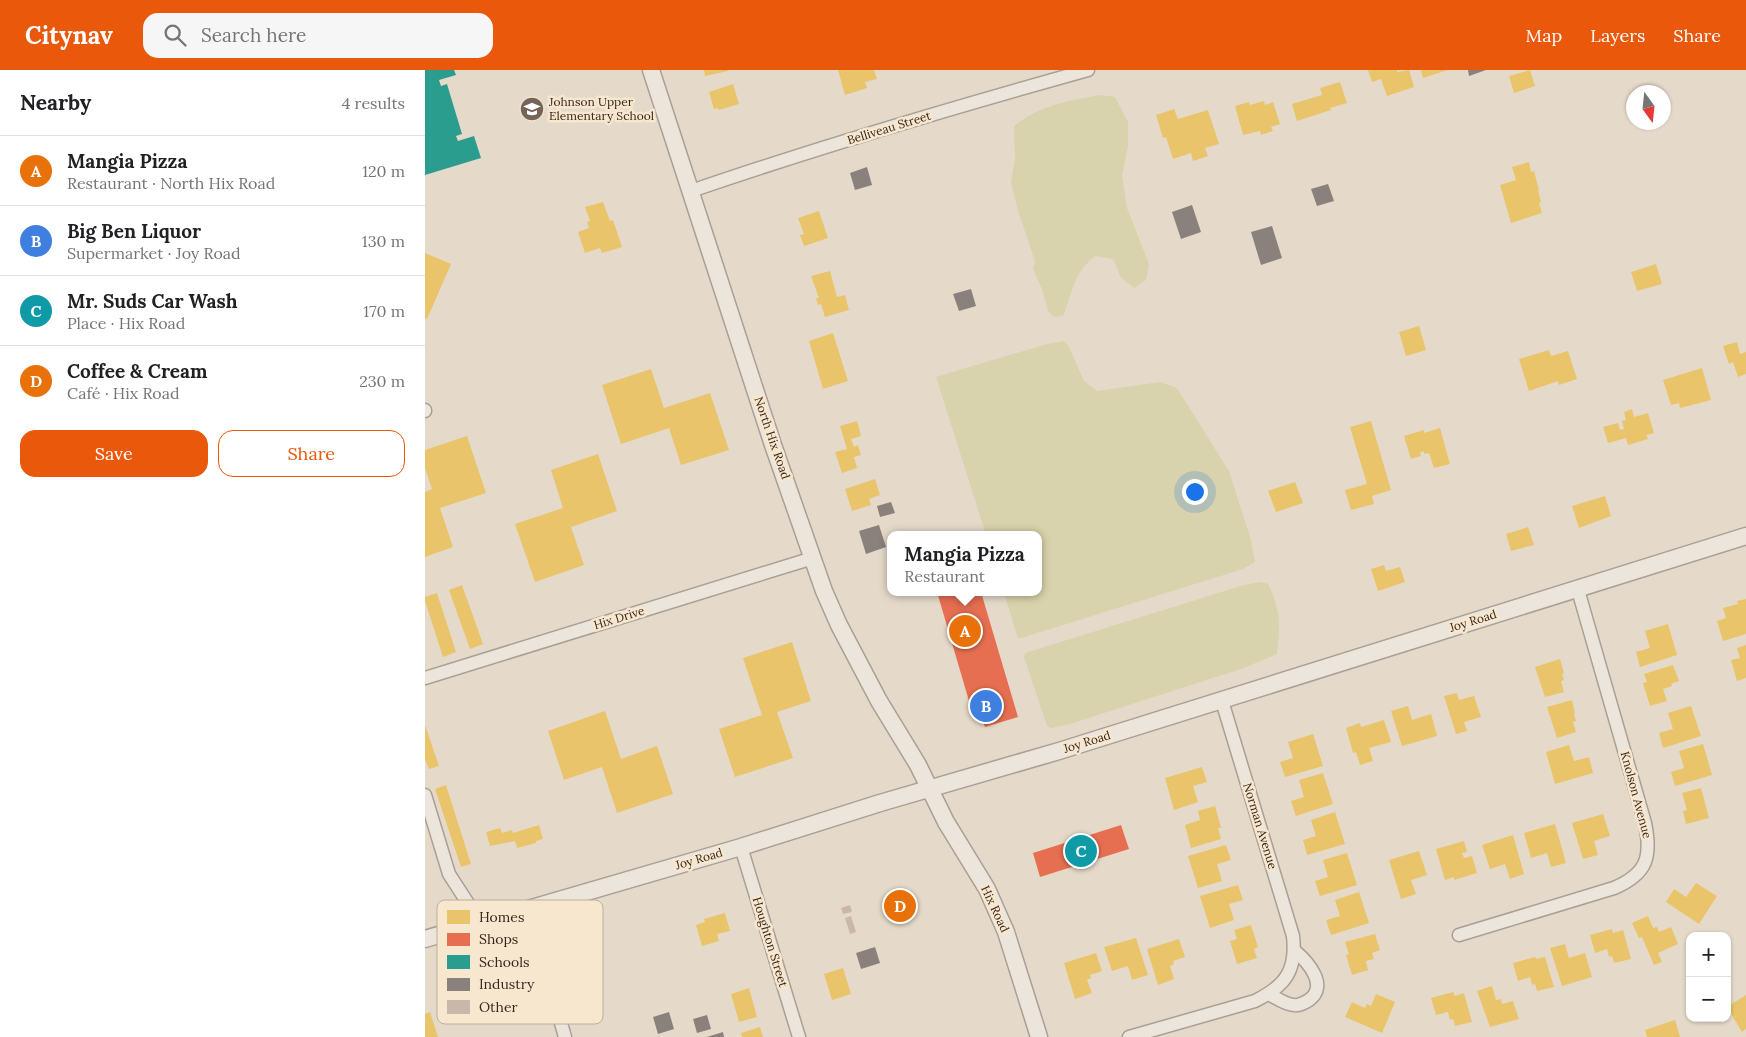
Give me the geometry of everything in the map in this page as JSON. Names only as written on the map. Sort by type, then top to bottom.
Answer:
[{"type":"street","name":"North Hix Road","points":[[651,70],[773,445],[825,591],[839,625],[879,701],[918,766],[930,790]]},
{"type":"street","name":"Belliveau Street","points":[[691,191],[785,160],[1002,94],[1089,70]]},
{"type":"street","name":"Joy Road","points":[[556,900],[741,847],[880,803],[930,790],[1222,701],[1746,536]]},
{"type":"street","name":"Hix Drive","points":[[425,678],[813,558]]},
{"type":"street","name":"Knolson Avenue","points":[[1459,935],[1614,888],[1633,877],[1643,868],[1648,855],[1649,839],[1645,823],[1578,590]]},
{"type":"street","name":"Norman Avenue","points":[[1129,1037],[1255,1001],[1269,994],[1285,980],[1291,969],[1295,951],[1293,936],[1222,701]]},
{"type":"street","name":"Hix Road","points":[[930,790],[946,822],[987,889],[1006,932],[1039,1037]]},
{"type":"street","points":[[425,795],[449,874],[466,900]]},
{"type":"street","name":"Houghton Street","points":[[741,847],[799,1037]]},
{"type":"street","name":"Joy Road","points":[[425,939],[437,935]]},
{"type":"street","points":[[1269,994],[1293,1006],[1311,999],[1316,991],[1316,980],[1313,970],[1307,961],[1295,951]]},
{"type":"street","points":[[561,1024],[565,1037]]},
{"type":"shaded area","points":[[1100,95],[1115,97],[1128,122],[1128,146],[1122,176],[1127,208],[1149,264],[1146,280],[1134,288],[1121,278],[1113,259],[1095,256],[1078,276],[1063,316],[1054,317],[1048,311],[1042,289],[1033,269],[1035,261],[1018,211],[1011,182],[1015,158],[1014,126],[1034,113],[1055,105]]},
{"type":"shaded area","points":[[1064,341],[1069,347],[1084,381],[1097,391],[1160,382],[1177,388],[1229,471],[1251,540],[1255,562],[1243,569],[1018,639],[1005,596],[1042,596],[1042,531],[985,531],[936,377],[1047,344]]},
{"type":"shaded area","points":[[1261,582],[1268,584],[1279,618],[1277,654],[1244,668],[1070,724],[1051,728],[1047,726],[1024,657],[1025,653],[1244,585]]},
{"type":"building: Homes","points":[[704,70],[728,70],[728,71],[705,76]]},
{"type":"building: Homes","points":[[838,70],[874,70],[877,79],[865,82],[867,88],[845,95]]},
{"type":"building: Homes","points":[[1368,70],[1397,70],[1397,72],[1409,70],[1414,87],[1387,96],[1381,79],[1372,82]]},
{"type":"building: Homes","points":[[1421,70],[1448,70],[1423,78]]},
{"type":"building: Homes","points":[[1530,70],[1535,86],[1514,93],[1509,76]]},
{"type":"building: Homes","points":[[1340,82],[1347,103],[1297,121],[1292,104],[1322,95],[1320,88]]},
{"type":"building: Homes","points":[[733,84],[739,104],[719,110],[718,108],[714,109],[709,92]]},
{"type":"building: Homes","points":[[1264,101],[1265,105],[1273,102],[1280,124],[1271,127],[1273,131],[1261,135],[1260,131],[1243,135],[1235,106],[1249,102],[1250,105]]},
{"type":"building: Homes","points":[[1174,109],[1178,119],[1208,110],[1219,144],[1205,148],[1208,156],[1193,161],[1191,153],[1173,159],[1166,137],[1163,138],[1156,115]]},
{"type":"building: Homes","points":[[1529,162],[1531,172],[1534,171],[1539,190],[1541,202],[1539,203],[1542,213],[1511,223],[1500,185],[1516,180],[1512,167]]},
{"type":"building: Homes","points":[[603,202],[610,221],[613,220],[622,247],[602,253],[600,248],[585,253],[578,232],[589,228],[587,222],[590,221],[585,207]]},
{"type":"building: Homes","points":[[819,211],[828,238],[804,246],[800,235],[804,234],[798,218]]},
{"type":"building: Homes","points":[[425,253],[451,264],[427,319],[425,318]]},
{"type":"building: Homes","points":[[1656,264],[1662,284],[1637,291],[1631,272]]},
{"type":"building: Homes","points":[[830,271],[837,297],[845,295],[849,310],[825,317],[821,304],[818,305],[816,298],[819,298],[811,276]]},
{"type":"building: Homes","points":[[1419,326],[1426,350],[1406,356],[1399,332]]},
{"type":"building: Homes","points":[[833,333],[848,381],[823,389],[809,341]]},
{"type":"building: Homes","points":[[1737,342],[1740,354],[1746,352],[1746,374],[1738,377],[1733,362],[1729,364],[1723,346]]},
{"type":"building: Homes","points":[[1549,350],[1551,356],[1568,351],[1577,379],[1559,385],[1558,381],[1529,391],[1519,359]]},
{"type":"building: Homes","points":[[1702,368],[1711,400],[1680,408],[1679,403],[1671,405],[1663,380]]},
{"type":"building: Homes","points":[[651,369],[664,408],[710,393],[729,450],[681,465],[669,428],[621,444],[602,385]]},
{"type":"building: Homes","points":[[1632,409],[1634,417],[1648,413],[1654,433],[1646,435],[1648,439],[1628,445],[1626,438],[1608,443],[1603,427],[1618,423],[1620,430],[1624,429],[1622,421],[1626,420],[1624,412]]},
{"type":"building: Homes","points":[[857,421],[861,436],[851,439],[854,447],[858,445],[861,455],[854,457],[857,468],[842,473],[835,452],[847,449],[840,426]]},
{"type":"building: Homes","points":[[1371,421],[1391,490],[1372,496],[1374,504],[1351,510],[1345,490],[1367,484],[1350,427]]},
{"type":"building: Homes","points":[[1440,428],[1450,464],[1434,468],[1429,453],[1424,454],[1424,451],[1420,453],[1421,456],[1411,459],[1404,436],[1424,430],[1424,433]]},
{"type":"building: Homes","points":[[467,436],[486,493],[440,508],[453,547],[425,557],[425,492],[432,489],[425,468],[425,450]]},
{"type":"building: Homes","points":[[598,454],[617,511],[571,527],[584,565],[535,582],[515,524],[563,508],[551,470]]},
{"type":"building: Homes","points":[[875,479],[880,495],[869,499],[871,505],[852,511],[845,489]]},
{"type":"building: Homes","points":[[1295,482],[1303,503],[1276,512],[1268,491]]},
{"type":"building: Homes","points":[[1605,496],[1611,516],[1579,528],[1572,506]]},
{"type":"building: Homes","points":[[1528,527],[1534,545],[1511,551],[1506,534]]},
{"type":"building: Homes","points":[[1384,565],[1386,571],[1400,567],[1405,582],[1378,591],[1371,569]]},
{"type":"building: Homes","points":[[462,585],[483,644],[470,649],[449,590]]},
{"type":"building: Homes","points":[[437,593],[456,652],[443,657],[425,601],[425,597]]},
{"type":"building: Homes","points":[[1746,599],[1746,634],[1723,641],[1717,621],[1726,618],[1723,608],[1738,604],[1737,601]]},
{"type":"building: Homes","points":[[1668,624],[1677,655],[1640,667],[1636,652],[1650,648],[1645,631]]},
{"type":"building: Homes","points":[[792,642],[811,701],[777,712],[793,758],[735,777],[719,729],[762,715],[743,658]]},
{"type":"building: Homes","points":[[1746,645],[1746,678],[1737,681],[1731,660],[1740,658],[1737,648]]},
{"type":"building: Homes","points":[[1560,659],[1564,673],[1562,674],[1564,680],[1561,681],[1564,692],[1545,697],[1535,667]]},
{"type":"building: Homes","points":[[1673,665],[1679,681],[1663,689],[1667,701],[1650,706],[1643,683],[1647,682],[1644,674]]},
{"type":"building: Homes","points":[[1457,693],[1459,700],[1474,696],[1481,717],[1464,722],[1467,731],[1456,734],[1444,696]]},
{"type":"building: Homes","points":[[1572,700],[1576,721],[1573,722],[1576,732],[1557,738],[1547,707]]},
{"type":"building: Homes","points":[[1408,706],[1412,720],[1431,714],[1437,736],[1402,746],[1391,711]]},
{"type":"building: Homes","points":[[1691,706],[1701,736],[1663,748],[1659,733],[1673,729],[1668,713]]},
{"type":"building: Homes","points":[[605,711],[621,759],[657,746],[673,794],[617,813],[602,767],[564,780],[548,731]]},
{"type":"building: Homes","points":[[1384,720],[1391,742],[1369,748],[1373,761],[1360,765],[1356,752],[1353,753],[1346,728],[1360,723],[1361,727]]},
{"type":"building: Homes","points":[[425,725],[439,766],[429,769],[425,759]]},
{"type":"building: Homes","points":[[1313,734],[1323,766],[1285,777],[1280,762],[1293,758],[1288,742]]},
{"type":"building: Homes","points":[[1703,744],[1712,775],[1675,786],[1671,772],[1684,768],[1679,751]]},
{"type":"building: Homes","points":[[1569,745],[1574,761],[1589,757],[1593,773],[1555,784],[1546,752]]},
{"type":"building: Homes","points":[[1202,767],[1207,782],[1193,786],[1198,802],[1174,810],[1165,778]]},
{"type":"building: Homes","points":[[1323,773],[1333,804],[1296,816],[1291,801],[1304,797],[1299,780]]},
{"type":"building: Homes","points":[[446,785],[471,864],[461,867],[435,789]]},
{"type":"building: Homes","points":[[1701,788],[1709,818],[1686,824],[1683,811],[1687,810],[1682,793]]},
{"type":"building: Homes","points":[[1215,806],[1221,828],[1218,828],[1221,839],[1191,848],[1185,825],[1200,820],[1198,811]]},
{"type":"building: Homes","points":[[1335,812],[1345,844],[1307,855],[1303,840],[1316,836],[1311,820]]},
{"type":"building: Homes","points":[[1603,814],[1610,836],[1594,841],[1598,855],[1583,859],[1572,823]]},
{"type":"building: Homes","points":[[1555,824],[1566,863],[1551,867],[1547,853],[1531,858],[1524,833]]},
{"type":"building: Homes","points":[[539,825],[543,839],[517,848],[515,841],[490,846],[486,832],[500,828],[502,833],[512,830],[513,833]]},
{"type":"building: Homes","points":[[1513,835],[1524,874],[1510,879],[1505,864],[1490,869],[1482,845]]},
{"type":"building: Homes","points":[[1464,841],[1467,852],[1462,853],[1464,858],[1472,856],[1477,873],[1454,880],[1454,877],[1445,880],[1436,849]]},
{"type":"building: Homes","points":[[1226,845],[1231,860],[1217,864],[1222,881],[1198,888],[1188,856]]},
{"type":"building: Homes","points":[[1419,851],[1427,875],[1411,880],[1416,894],[1401,899],[1389,860]]},
{"type":"building: Homes","points":[[1347,853],[1357,885],[1320,896],[1315,881],[1328,877],[1323,860]]},
{"type":"building: Homes","points":[[1696,883],[1717,896],[1699,924],[1666,902],[1674,889],[1686,897]]},
{"type":"building: Homes","points":[[1238,885],[1243,900],[1229,904],[1234,920],[1210,928],[1200,896]]},
{"type":"building: Homes","points":[[1359,892],[1369,923],[1331,935],[1326,920],[1340,916],[1335,900]]},
{"type":"building: Homes","points":[[725,913],[730,931],[717,934],[719,941],[702,946],[696,925],[705,922],[704,919]]},
{"type":"building: Homes","points":[[1648,916],[1653,928],[1657,927],[1659,932],[1671,927],[1678,944],[1658,953],[1662,962],[1654,965],[1642,937],[1639,938],[1632,923]]},
{"type":"building: Homes","points":[[1251,925],[1258,947],[1254,949],[1257,958],[1237,964],[1230,941],[1237,939],[1234,930]]},
{"type":"building: Homes","points":[[1612,929],[1613,933],[1623,930],[1631,959],[1614,963],[1612,956],[1609,957],[1607,949],[1595,953],[1590,935]]},
{"type":"building: Homes","points":[[1375,934],[1380,950],[1372,953],[1374,959],[1366,961],[1368,970],[1352,975],[1346,955],[1349,954],[1345,942]]},
{"type":"building: Homes","points":[[1136,938],[1148,975],[1132,980],[1128,966],[1112,971],[1104,947]]},
{"type":"building: Homes","points":[[1179,939],[1185,957],[1173,961],[1174,964],[1170,966],[1174,979],[1158,985],[1147,949]]},
{"type":"building: Homes","points":[[1565,944],[1569,958],[1585,953],[1592,977],[1562,986],[1550,948]]},
{"type":"building: Homes","points":[[1096,953],[1102,971],[1090,975],[1091,978],[1087,980],[1092,993],[1075,999],[1064,963]]},
{"type":"building: Homes","points":[[1535,957],[1536,959],[1545,957],[1554,987],[1537,991],[1535,984],[1532,985],[1530,977],[1518,981],[1513,963]]},
{"type":"building: Homes","points":[[843,968],[851,994],[832,1000],[824,974]]},
{"type":"building: Homes","points":[[1492,986],[1496,1000],[1501,999],[1502,1004],[1513,1001],[1519,1019],[1490,1027],[1477,991]]},
{"type":"building: Homes","points":[[749,988],[757,1017],[739,1022],[731,994]]},
{"type":"building: Homes","points":[[1453,992],[1455,996],[1464,993],[1472,1022],[1455,1026],[1453,1019],[1450,1020],[1448,1012],[1436,1015],[1431,998]]},
{"type":"building: Homes","points":[[1376,994],[1395,1002],[1382,1033],[1345,1017],[1352,1002],[1365,1008],[1367,1004],[1371,1006]]},
{"type":"building: Homes","points":[[1746,995],[1746,1029],[1742,1032],[1731,1014],[1731,1004]]},
{"type":"building: Homes","points":[[430,1012],[438,1037],[425,1037],[425,1014]]},
{"type":"building: Homes","points":[[1675,1020],[1680,1037],[1647,1037],[1645,1030]]},
{"type":"building: Homes","points":[[760,1027],[763,1037],[742,1037],[741,1033]]},
{"type":"building: Shops","points":[[938,596],[982,596],[1018,717],[985,727],[981,716],[974,718]]},
{"type":"building: Shops","points":[[1121,825],[1129,849],[1040,877],[1033,853]]},
{"type":"building: Schools","points":[[425,70],[454,70],[456,75],[439,80],[441,86],[447,84],[462,134],[456,136],[458,141],[474,136],[481,158],[425,175]]},
{"type":"building: Industry","points":[[1468,70],[1486,70],[1469,76]]},
{"type":"building: Industry","points":[[867,167],[872,185],[855,190],[850,173]]},
{"type":"building: Industry","points":[[1328,184],[1334,201],[1317,206],[1311,189]]},
{"type":"building: Industry","points":[[1192,205],[1201,232],[1181,239],[1172,212]]},
{"type":"building: Industry","points":[[1272,226],[1282,258],[1261,265],[1251,232]]},
{"type":"building: Industry","points":[[971,289],[976,306],[959,311],[953,294]]},
{"type":"building: Industry","points":[[891,502],[895,513],[880,517],[877,506]]},
{"type":"building: Industry","points":[[879,525],[886,547],[866,554],[859,531]]},
{"type":"building: Industry","points":[[875,947],[880,963],[861,969],[856,953]]},
{"type":"building: Industry","points":[[669,1012],[674,1029],[658,1034],[653,1017]]},
{"type":"building: Industry","points":[[707,1015],[711,1029],[697,1033],[693,1019]]},
{"type":"building: Industry","points":[[723,1032],[724,1037],[707,1037]]},
{"type":"building: Other","points":[[850,905],[852,912],[843,914],[841,908]]},
{"type":"building: Other","points":[[851,916],[856,932],[850,934],[845,918]]},
{"type":"place","name":"Johnson Upper Elementary School","points":[[532,109]]},
{"type":"place","name":"Mangia Pizza","points":[[965,631]]},
{"type":"place","name":"Big Ben Liquor","points":[[986,706]]},
{"type":"place","name":"Mr. Suds Car Wash","points":[[1081,851]]},
{"type":"place","name":"Coffee & Cream","points":[[900,906]]}]
